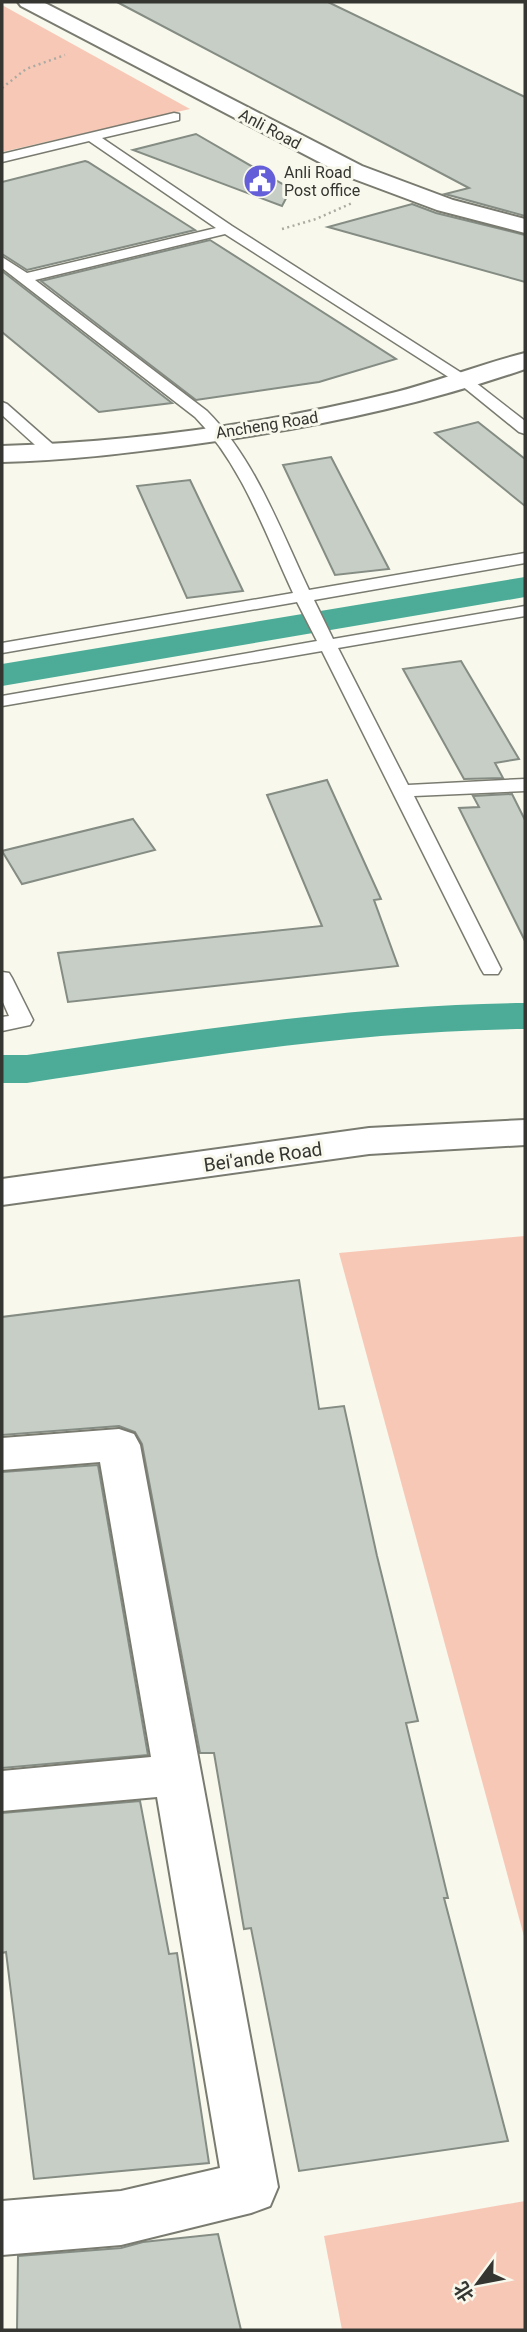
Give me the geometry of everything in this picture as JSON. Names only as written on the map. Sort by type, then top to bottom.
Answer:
[{"type":"street","name":"Anli Road","points":[[28,2],[304,147],[391,186],[445,205],[525,226]]},
{"type":"street","name":"Ancheng Road","points":[[2,454],[220,433],[299,421],[466,382],[525,361]]},
{"type":"street","name":"Bei'ande Road","points":[[2,1192],[369,1141],[525,1132]]},
{"type":"street","points":[[2,1454],[119,1446],[251,2188],[121,2218],[2,2228]]},
{"type":"street","points":[[2,1791],[177,1775]]},
{"type":"lane","points":[[2,158],[174,117]]},
{"type":"lane","points":[[92,137],[244,240],[466,382],[525,429]]},
{"type":"lane","points":[[24,278],[228,229]]},
{"type":"lane","points":[[2,261],[201,414],[220,433],[243,470],[491,969]]},
{"type":"lane","points":[[2,407],[51,451]]},
{"type":"lane","points":[[2,648],[305,599],[525,558]]},
{"type":"lane","points":[[2,701],[328,642],[525,611]]},
{"type":"lane","points":[[403,791],[525,785]]},
{"type":"lane","points":[[2,978],[22,1020],[2,1024]]},
{"type":"path","points":[[2,88],[39,63],[108,44]]},
{"type":"path","points":[[244,240],[316,219],[391,186]]},
{"type":"shaded area","points":[[2,5],[190,109],[2,152]]},
{"type":"shaded area","points":[[525,1236],[525,1940],[339,1253]]},
{"type":"shaded area","points":[[525,2201],[525,2330],[342,2330],[324,2236]]},
{"type":"building","points":[[117,2],[328,2],[525,97],[525,216],[445,194],[469,188]]},
{"type":"building","points":[[196,134],[291,189],[282,206],[133,150]]},
{"type":"building","points":[[85,161],[195,230],[27,270],[2,254],[2,182]]},
{"type":"building","points":[[412,204],[436,213],[525,235],[525,282],[328,227]]},
{"type":"building","points":[[210,240],[396,359],[319,382],[196,400],[41,281]]},
{"type":"building","points":[[2,271],[172,403],[99,412],[2,332]]},
{"type":"building","points":[[478,422],[525,459],[525,506],[435,433]]},
{"type":"building","points":[[331,457],[389,569],[335,575],[283,465]]},
{"type":"building","points":[[190,480],[243,591],[187,598],[137,486]]},
{"type":"building","points":[[461,661],[519,759],[495,763],[503,778],[464,779],[403,669]]},
{"type":"building","points":[[327,780],[381,899],[374,900],[398,966],[68,1002],[58,953],[322,926],[267,795]]},
{"type":"building","points":[[512,794],[525,820],[525,941],[459,808],[479,807],[473,796]]},
{"type":"building","points":[[133,819],[155,850],[22,884],[2,851]]},
{"type":"building","points":[[299,1280],[319,1409],[344,1406],[377,1556],[418,1721],[406,1723],[448,1898],[444,1898],[508,2141],[299,2171],[251,1928],[244,1929],[214,1753],[200,1753],[142,1444],[135,1432],[119,1426],[2,1435],[2,1317]]},
{"type":"building","points":[[98,1465],[148,1755],[2,1768],[2,1472]]},
{"type":"building","points":[[140,1801],[169,1954],[177,1953],[209,2163],[34,2179],[6,1952],[2,1953],[2,1813]]},
{"type":"building","points":[[218,2234],[241,2330],[17,2330],[18,2256],[121,2248],[143,2242]]},
{"type":"waterway","points":[[2,675],[525,587]]},
{"type":"waterway","points":[[2,1069],[27,1069],[272,1032],[443,1017],[525,1016]]},
{"type":"place","name":"Anli Road Post office","points":[[260,181]]}]
